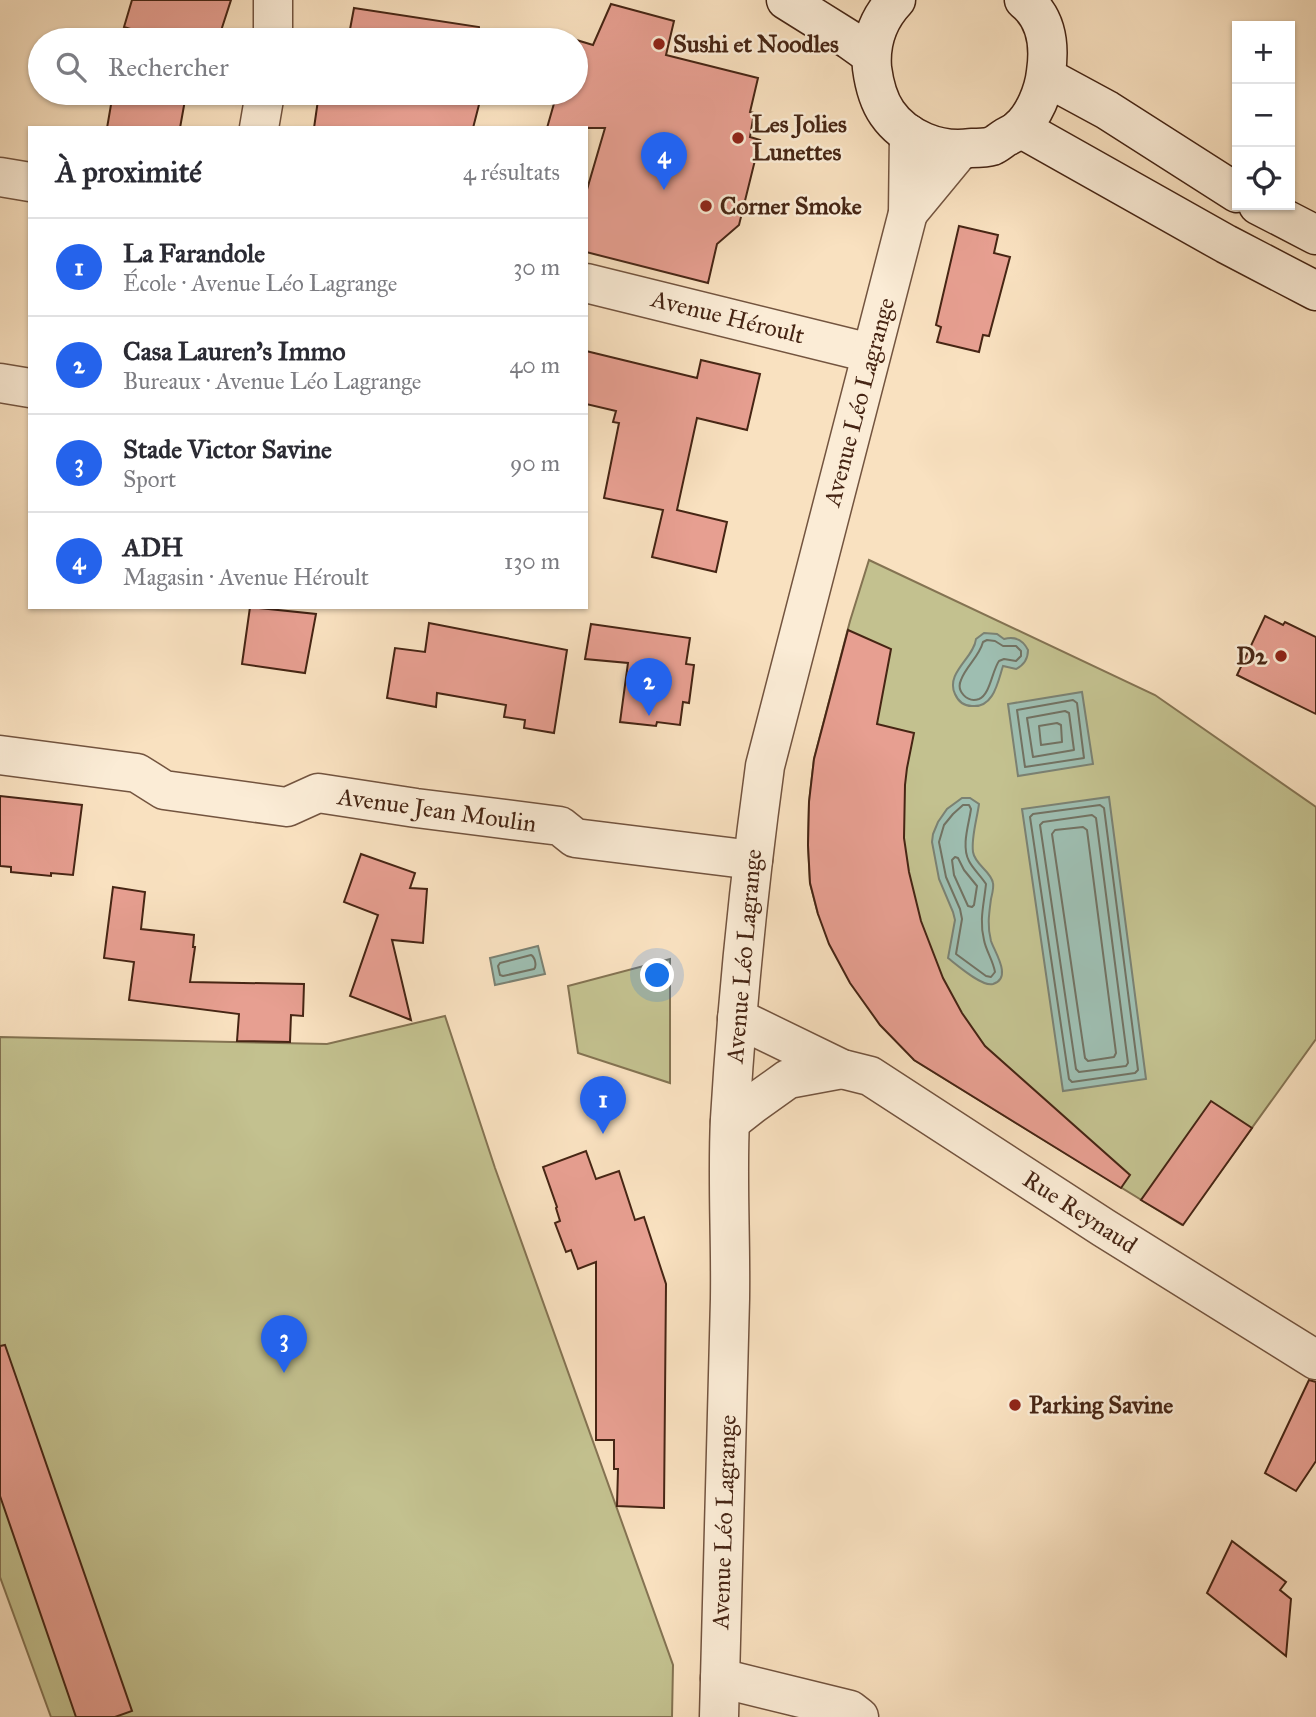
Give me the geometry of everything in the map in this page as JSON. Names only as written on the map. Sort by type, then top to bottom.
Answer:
[{"type":"street","points":[[273,0],[273,28]]},
{"type":"street","points":[[786,0],[871,55]]},
{"type":"street","points":[[896,0],[886,11],[876,32],[871,55],[874,85],[887,113],[909,134],[933,146],[960,150],[992,146],[1020,128],[1038,103],[1046,77],[1049,52],[1044,27],[1034,8],[1024,0]]},
{"type":"street","points":[[1046,77],[1107,110],[1232,190]]},
{"type":"street","points":[[259,126],[263,105]]},
{"type":"street","points":[[1020,128],[1226,244],[1316,291]]},
{"type":"street","name":"Avenue Léo Lagrange","points":[[719,1717],[730,1295],[730,1122],[752,860],[765,766],[908,213],[909,134]]},
{"type":"street","name":"Avenue Léo Lagrange","points":[[908,213],[960,150]]},
{"type":"street","points":[[0,177],[28,182]]},
{"type":"street","points":[[1268,210],[1316,235]]},
{"type":"street","name":"Avenue Héroult","points":[[588,283],[870,353]]},
{"type":"street","points":[[0,383],[28,388]]},
{"type":"street","name":"Avenue Jean Moulin","points":[[0,755],[137,773],[164,790],[178,792],[287,807],[318,793],[560,826],[575,838],[752,860]]},
{"type":"street","name":"Rue Reynaud","points":[[737,1018],[842,1069],[870,1076],[1104,1228],[1316,1360]]},
{"type":"street","name":"Rue Reynaud","points":[[730,1122],[788,1079],[842,1069]]},
{"type":"street","points":[[720,1678],[850,1710],[859,1717]]},
{"type":"shaded area","points":[[869,560],[1155,695],[1316,807],[1316,1039],[1182,1225],[914,1060],[818,914],[810,883],[808,845],[814,759]]},
{"type":"shaded area","points":[[670,959],[670,1083],[578,1053],[568,986]]},
{"type":"shaded area","points":[[445,1016],[495,1168],[673,1665],[672,1717],[51,1717],[0,1577],[0,1037],[327,1044]]},
{"type":"water","points":[[984,633],[1018,640],[1028,650],[1027,656],[1023,664],[1016,669],[1003,666],[997,686],[985,703],[969,706],[956,697],[954,679],[976,639]]},
{"type":"water","points":[[1082,692],[1093,764],[1018,776],[1008,704]]},
{"type":"water","points":[[1109,797],[1146,1079],[1063,1091],[1022,809]]},
{"type":"water","points":[[962,798],[970,798],[979,804],[973,835],[973,852],[993,883],[989,930],[1002,976],[993,984],[976,979],[948,958],[955,920],[939,879],[932,842],[938,822],[947,809]]},
{"type":"water","points":[[538,946],[545,974],[495,985],[490,958]]},
{"type":"building","points":[[132,0],[231,0],[222,28],[124,27]]},
{"type":"building","points":[[611,4],[674,21],[666,55],[758,78],[750,112],[754,113],[750,137],[760,140],[739,225],[717,244],[708,283],[588,253],[588,186],[605,128],[548,126],[554,105],[588,105],[588,44],[593,45]]},
{"type":"building","points":[[354,8],[479,27],[479,28],[350,28]]},
{"type":"building","points":[[111,105],[184,105],[180,126],[107,126]]},
{"type":"building","points":[[317,105],[479,105],[474,126],[314,126]]},
{"type":"building","points":[[959,226],[998,235],[994,253],[1010,257],[989,336],[983,335],[979,352],[937,342],[941,327],[936,325]]},
{"type":"building","points":[[588,351],[697,378],[701,360],[760,374],[747,430],[697,418],[677,510],[727,522],[716,572],[652,557],[663,510],[604,498],[619,423],[613,422],[616,411],[588,404]]},
{"type":"building","points":[[250,609],[316,614],[305,673],[242,664]]},
{"type":"building","name":"D2","points":[[1265,616],[1316,637],[1316,714],[1237,675]]},
{"type":"building","points":[[429,623],[567,650],[554,733],[524,728],[525,720],[504,717],[506,705],[437,693],[436,707],[387,698],[395,648],[425,652]]},
{"type":"building","points":[[591,624],[690,638],[686,664],[694,665],[689,703],[683,702],[680,725],[657,722],[656,726],[620,722],[628,663],[585,659]]},
{"type":"building","points":[[848,630],[891,649],[877,724],[914,733],[905,785],[904,838],[921,921],[943,978],[962,1013],[985,1046],[1130,1175],[1121,1188],[914,1060],[880,1025],[850,983],[829,944],[810,883],[809,802],[814,759]]},
{"type":"building","points":[[0,796],[82,805],[73,875],[11,872],[11,867],[0,866]]},
{"type":"building","points":[[361,854],[415,873],[410,888],[427,889],[423,943],[392,940],[411,1020],[350,996],[378,915],[344,902]]},
{"type":"building","points":[[113,887],[145,892],[141,929],[194,935],[190,982],[304,984],[303,1016],[291,1015],[290,1042],[237,1041],[239,1014],[129,1000],[134,962],[104,958]]},
{"type":"building","points":[[1211,1101],[1252,1128],[1183,1225],[1141,1200]]},
{"type":"building","points":[[586,1151],[596,1179],[619,1171],[635,1220],[644,1217],[666,1284],[664,1508],[617,1506],[618,1469],[614,1469],[614,1440],[596,1440],[596,1262],[578,1269],[571,1250],[566,1252],[555,1223],[560,1221],[557,1207],[543,1167]]},
{"type":"building","points":[[5,1345],[132,1711],[115,1717],[76,1717],[0,1496],[0,1346]]},
{"type":"building","points":[[1309,1380],[1316,1382],[1316,1461],[1296,1491],[1265,1473]]},
{"type":"building","points":[[1232,1541],[1286,1582],[1280,1590],[1291,1599],[1286,1656],[1207,1593]]},
{"type":"place","name":"Sushi et Noodles","points":[[659,44]]},
{"type":"place","name":"Les Jolies Lunettes","points":[[738,138]]},
{"type":"place","name":"ADH","points":[[664,190]]},
{"type":"place","name":"Corner Smoke","points":[[706,206]]},
{"type":"place","name":"D2","points":[[1281,656]]},
{"type":"place","name":"Casa Lauren's Immo","points":[[649,716]]},
{"type":"place","name":"La Farandole","points":[[603,1134]]},
{"type":"place","name":"Stade Victor Savine","points":[[284,1373]]},
{"type":"place","name":"Parking Savine","points":[[1015,1405]]}]
